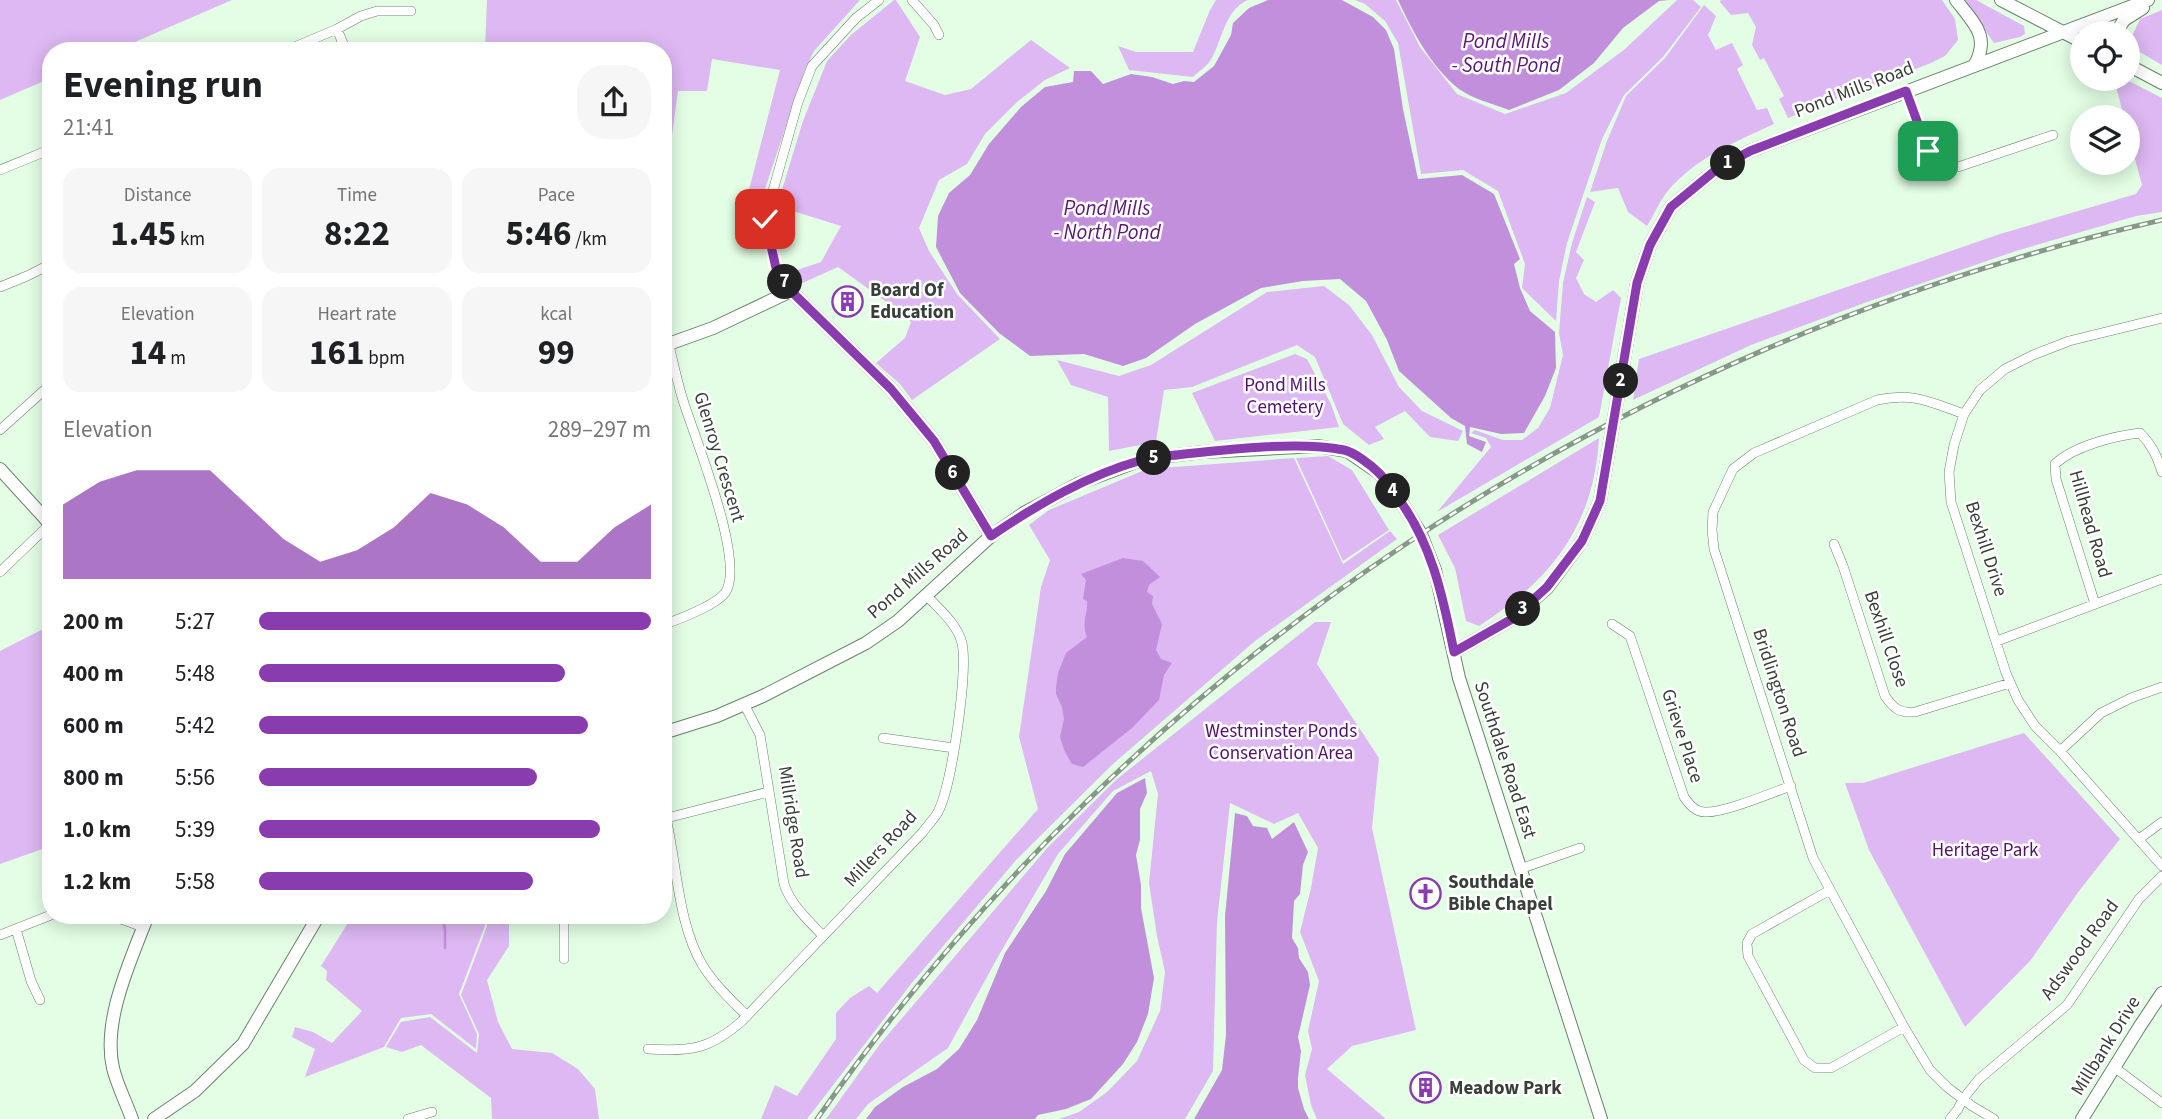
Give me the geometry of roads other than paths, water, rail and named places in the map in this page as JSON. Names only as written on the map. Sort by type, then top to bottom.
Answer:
[{"type":"main road","points":[[1956,0],[1980,33],[1982,53],[1974,66]]},
{"type":"main road","points":[[2001,0],[2070,36]]},
{"type":"main road","name":"Pond Mills Road","points":[[672,730],[744,704],[866,643],[898,621],[991,536],[1024,513],[1080,483],[1144,459],[1203,452],[1317,446],[1347,451],[1379,473],[1421,534],[1435,570],[1454,652],[1512,619],[1547,587],[1582,541],[1600,501],[1637,283],[1650,245],[1671,207],[1717,169],[1750,151],[2148,0]]},
{"type":"main road","points":[[2123,21],[2156,0]]},
{"type":"main road","points":[[2140,71],[2162,83]]},
{"type":"main road","points":[[672,343],[713,328],[791,291],[891,389],[934,441],[991,536]]},
{"type":"main road","points":[[0,469],[42,514]]},
{"type":"main road","name":"Southdale Road East","points":[[1454,652],[1459,678],[1601,1119]]},
{"type":"main road","points":[[132,1119],[112,1066],[112,1020],[144,924]]},
{"type":"main road","points":[[153,1119],[195,1091],[243,1044],[314,924]]},
{"type":"main road","name":"Millbank Drive","points":[[2082,1119],[2162,993]]},
{"type":"street","points":[[791,291],[776,268],[765,219],[798,102],[812,66],[856,18],[879,0]]},
{"type":"street","points":[[912,0],[939,35]]},
{"type":"street","points":[[306,42],[377,11],[411,11]]},
{"type":"street","points":[[337,29],[342,42]]},
{"type":"street","points":[[1906,91],[1928,151],[1937,165],[1958,167],[2053,135]]},
{"type":"street","points":[[0,170],[42,153]]},
{"type":"street","points":[[0,287],[42,268]]},
{"type":"street","name":"Bexhill Drive","points":[[2162,318],[2069,341],[2005,369],[1980,390],[1964,414],[1954,445],[1950,472],[1951,502],[2010,683],[2018,700],[2035,726],[2162,866]]},
{"type":"street","name":"Glenroy Crescent","points":[[672,364],[717,497],[731,576],[726,592],[714,602],[672,621]]},
{"type":"street","points":[[0,430],[42,392]]},
{"type":"street","name":"Bridlington Road","points":[[1964,414],[1922,399],[1898,396],[1877,400],[1754,453],[1733,470],[1713,512],[1712,530],[1714,549],[1813,858],[1930,1070],[1947,1087],[1994,1119]]},
{"type":"street","name":"Hillhead Road","points":[[2095,604],[2056,479],[2055,464],[2066,454],[2121,435],[2140,433],[2150,442],[2157,454],[2162,472]]},
{"type":"street","points":[[0,572],[42,532]]},
{"type":"street","name":"Bexhill Close","points":[[1834,544],[1885,696],[1894,708],[1903,713],[1915,712],[2010,683]]},
{"type":"street","name":"Hillhead Road","points":[[1997,641],[2162,579]]},
{"type":"street","name":"Millers Road","points":[[648,1049],[674,1051],[702,1047],[724,1037],[922,833],[938,811],[947,787],[964,671],[962,642],[952,622],[927,596]]},
{"type":"street","name":"Grieve Place","points":[[1612,624],[1630,636],[1684,797],[1692,808],[1703,812],[1720,810],[1791,786]]},
{"type":"street","points":[[2060,751],[2101,713],[2162,687]]},
{"type":"street","name":"Millridge Road","points":[[744,704],[760,735],[788,896],[823,936]]},
{"type":"street","points":[[883,738],[954,748]]},
{"type":"street","points":[[672,816],[768,792]]},
{"type":"street","points":[[2139,839],[2162,822]]},
{"type":"street","points":[[672,844],[691,943],[721,990],[747,1016]]},
{"type":"street","points":[[1520,869],[1580,848]]},
{"type":"street","name":"Adswood Road","points":[[1950,1119],[1979,1079],[2067,1005],[2139,899],[2162,876]]},
{"type":"street","points":[[1830,890],[1752,934],[1747,943],[1748,956],[1760,982],[1804,1060],[1815,1068],[1831,1068],[1904,1027]]},
{"type":"street","points":[[0,935],[42,919]]},
{"type":"street","points":[[564,924],[564,959]]},
{"type":"street","points":[[16,929],[40,1000]]},
{"type":"street","points":[[2114,1067],[2162,1103]]},
{"type":"street","points":[[408,1119],[432,1112]]},
{"type":"water","name":"Pond Mills - North Pond","points":[[1268,0],[1342,0],[1373,17],[1386,30],[1394,49],[1418,179],[1462,175],[1494,194],[1520,259],[1514,264],[1530,311],[1555,332],[1556,368],[1545,396],[1524,433],[1501,434],[1470,427],[1469,436],[1486,442],[1482,452],[1467,444],[1465,426],[1451,418],[1399,371],[1387,340],[1366,301],[1340,279],[1303,281],[1261,288],[1195,324],[1146,358],[1123,366],[1084,354],[1030,356],[999,333],[960,293],[936,247],[938,216],[949,193],[970,175],[989,144],[1021,107],[1045,87],[1073,82],[1074,71],[1091,71],[1103,84],[1131,74],[1173,84],[1194,82],[1214,66],[1231,35],[1233,23],[1249,8]]},
{"type":"water","name":"Pond Mills - South Pond","points":[[1398,0],[1669,0],[1659,1],[1623,28],[1594,63],[1559,90],[1509,110],[1470,96],[1449,80],[1424,48]]},
{"type":"water","points":[[1123,558],[1143,561],[1160,577],[1149,585],[1147,592],[1153,596],[1152,604],[1162,624],[1156,650],[1161,659],[1172,663],[1164,675],[1159,700],[1132,728],[1083,767],[1072,764],[1060,737],[1064,719],[1056,694],[1058,673],[1066,653],[1087,637],[1087,601],[1083,599],[1086,580],[1081,574]]},
{"type":"water","points":[[1145,778],[1147,793],[1140,809],[1140,840],[1136,855],[1141,885],[1141,908],[1154,978],[1148,1014],[1137,1042],[1123,1064],[1091,1099],[1066,1109],[1038,1115],[1035,1119],[866,1119],[875,1107],[903,1087],[937,1069],[959,1049],[977,1020],[1005,953],[1046,891],[1065,854],[1117,793]]},
{"type":"water","points":[[1235,813],[1247,816],[1253,826],[1267,828],[1272,839],[1294,822],[1308,852],[1303,865],[1300,894],[1294,901],[1292,938],[1298,948],[1299,958],[1308,972],[1310,985],[1298,1037],[1301,1051],[1298,1088],[1309,1119],[1194,1119],[1222,1070],[1226,1035],[1225,916]]},
{"type":"waterway","points":[[444,924],[445,948]]},
{"type":"railway","points":[[817,1119],[944,954],[1085,803],[1240,666],[1406,544],[1582,438],[1768,348],[1961,275],[2162,220]]},
{"type":"place","name":"Board Of Education","points":[[847,301]]},
{"type":"place","name":"Southdale Bible Chapel","points":[[1425,893]]},
{"type":"place","name":"Meadow Park","points":[[1426,1088]]},
{"type":"park label","name":"Pond Mills Cemetery","points":[[1285,396]]},
{"type":"park label","name":"Westminster Ponds Conservation Area","points":[[1281,742]]},
{"type":"park label","name":"Heritage Park","points":[[1985,850]]}]
